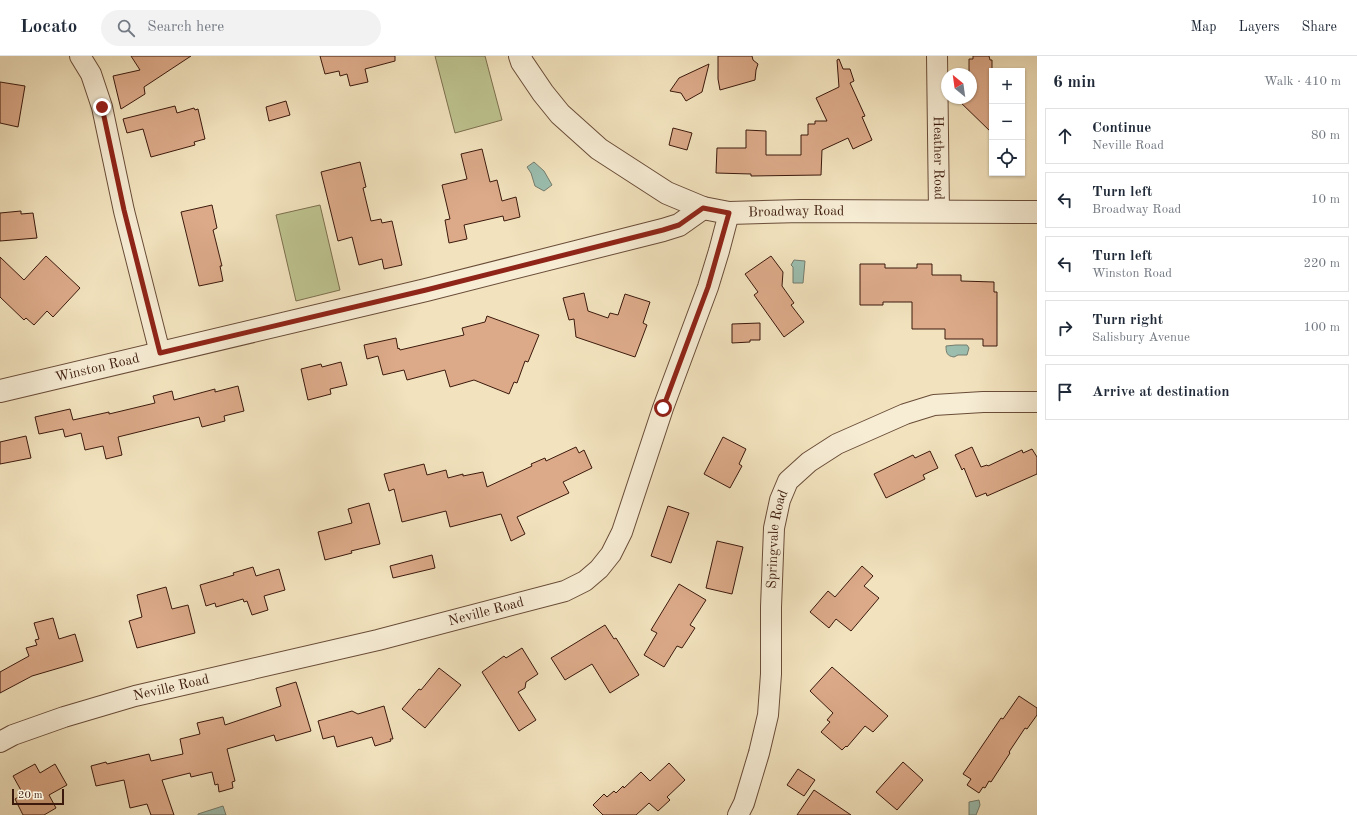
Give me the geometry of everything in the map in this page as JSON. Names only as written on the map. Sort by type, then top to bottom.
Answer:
[{"type":"street","points":[[80,56],[91,74],[102,107],[124,210],[160,353]]},
{"type":"street","name":"Broadway Road","points":[[520,56],[522,62],[543,93],[560,114],[599,149],[667,193],[703,208],[729,213],[801,211],[1037,212]]},
{"type":"street","name":"Heather Road","points":[[937,56],[939,212]]},
{"type":"street","name":"Winston Road","points":[[0,391],[426,290],[663,230],[679,225],[703,208]]},
{"type":"street","name":"Neville Road","points":[[0,742],[64,717],[135,696],[378,640],[565,591],[585,581],[599,569],[611,554],[622,532],[663,408],[708,287],[729,213]]},
{"type":"street","name":"Springvale Road","points":[[738,815],[746,796],[768,715],[771,674],[771,607],[774,528],[780,500],[788,482],[809,462],[837,444],[905,414],[934,405],[983,402],[1037,402]]},
{"type":"green space","points":[[435,56],[485,56],[502,120],[455,133]]},
{"type":"green space","points":[[320,205],[340,290],[296,301],[276,215]]},
{"type":"shaded area","points":[[534,162],[544,171],[552,185],[544,191],[535,186],[531,173],[527,167]]},
{"type":"shaded area","points":[[794,260],[805,261],[803,283],[793,283],[793,267],[791,265]]},
{"type":"shaded area","points":[[967,345],[969,348],[967,355],[958,355],[954,357],[948,355],[946,346]]},
{"type":"shaded area","points":[[979,800],[980,805],[976,815],[969,815],[969,802]]},
{"type":"shaded area","points":[[223,806],[226,815],[198,815],[198,814]]},
{"type":"building","points":[[131,56],[191,56],[144,87],[145,94],[121,109],[113,76],[140,70]]},
{"type":"building","points":[[320,56],[395,56],[395,61],[365,69],[368,82],[350,86],[347,74],[340,76],[339,71],[325,74]]},
{"type":"building","points":[[718,56],[752,56],[753,60],[758,64],[755,80],[720,90],[718,79]]},
{"type":"building","points":[[973,56],[989,56],[990,60],[992,60],[992,68],[989,68],[989,130],[962,104],[977,104],[977,68],[969,68],[969,59],[973,59]]},
{"type":"building","points":[[839,59],[843,69],[850,69],[854,81],[850,83],[865,116],[862,117],[872,140],[853,149],[848,138],[822,150],[821,175],[751,176],[751,174],[716,173],[717,148],[746,148],[746,130],[766,131],[766,155],[801,155],[801,135],[808,135],[808,124],[815,124],[815,121],[827,121],[816,98],[839,87],[837,60]]},
{"type":"building","points":[[709,64],[702,92],[686,101],[681,93],[670,91],[679,78]]},
{"type":"building","points":[[0,82],[25,86],[18,127],[0,123]]},
{"type":"building","points":[[286,101],[290,115],[269,121],[266,107]]},
{"type":"building","points":[[175,106],[177,113],[194,108],[195,110],[198,109],[205,139],[194,142],[195,145],[151,157],[143,129],[127,133],[123,119]]},
{"type":"building","points":[[673,128],[692,133],[687,150],[669,145]]},
{"type":"building","points":[[482,149],[490,182],[497,180],[502,201],[516,197],[520,217],[504,221],[503,216],[464,225],[467,239],[449,243],[445,220],[450,219],[442,185],[467,179],[461,154]]},
{"type":"building","points":[[360,162],[366,187],[363,188],[371,221],[381,219],[382,223],[392,221],[402,265],[384,269],[382,259],[359,265],[352,237],[338,241],[321,172]]},
{"type":"building","points":[[212,205],[217,228],[213,230],[222,266],[220,266],[223,281],[199,286],[181,212]]},
{"type":"building","points":[[21,211],[21,214],[33,213],[37,238],[0,241],[0,213]]},
{"type":"building","points":[[46,256],[80,288],[53,317],[47,311],[34,325],[26,318],[24,320],[0,297],[0,257],[24,280]]},
{"type":"building","points":[[771,256],[783,272],[782,286],[794,303],[791,305],[804,322],[784,337],[754,295],[758,292],[745,274]]},
{"type":"building","points":[[860,264],[885,264],[885,268],[917,268],[917,264],[932,264],[932,275],[961,275],[961,281],[994,282],[994,292],[997,292],[997,346],[983,346],[983,339],[945,339],[945,329],[912,329],[912,302],[883,302],[883,305],[860,305]]},
{"type":"building","points":[[584,293],[588,311],[608,318],[610,313],[618,315],[625,294],[650,302],[643,323],[647,325],[635,357],[576,337],[574,319],[569,320],[563,298]]},
{"type":"building","points":[[487,316],[539,335],[528,362],[525,361],[517,383],[514,382],[509,394],[474,380],[450,387],[445,370],[407,380],[404,370],[383,375],[378,356],[367,359],[364,345],[396,338],[398,349],[399,348],[400,350],[464,335],[462,328],[485,322]]},
{"type":"building","points":[[760,323],[760,340],[732,343],[732,324]]},
{"type":"building","points":[[341,362],[347,385],[330,389],[331,394],[308,400],[301,369],[321,364],[322,367]]},
{"type":"building","points":[[238,386],[244,411],[224,416],[225,421],[202,427],[199,417],[118,437],[122,455],[106,459],[103,446],[85,450],[81,433],[65,437],[63,429],[39,434],[35,417],[70,409],[73,420],[109,412],[109,414],[155,403],[153,396],[172,391],[174,400],[215,389],[215,392]]},
{"type":"building","points":[[26,436],[31,458],[0,464],[0,442]]},
{"type":"building","points":[[723,437],[746,449],[739,464],[742,466],[730,488],[704,474]]},
{"type":"building","points":[[576,447],[579,453],[584,450],[592,468],[563,482],[569,493],[517,517],[525,534],[511,541],[501,514],[450,527],[446,511],[402,522],[394,489],[389,491],[384,474],[424,464],[427,475],[446,470],[448,478],[463,474],[463,476],[483,472],[487,487],[532,466],[531,464],[545,458],[546,461]]},
{"type":"building","points":[[972,447],[981,467],[988,466],[1022,450],[1023,453],[1032,449],[1037,457],[1037,474],[987,496],[986,493],[976,497],[964,468],[962,470],[955,455]]},
{"type":"building","points":[[930,451],[938,468],[923,475],[925,479],[886,498],[874,474],[913,455],[915,458]]},
{"type":"building","points":[[369,503],[380,544],[351,551],[352,553],[325,560],[318,532],[352,523],[348,509]]},
{"type":"building","points":[[668,506],[689,513],[671,563],[651,556]]},
{"type":"building","points":[[717,541],[743,547],[732,594],[706,588]]},
{"type":"building","points":[[432,555],[435,568],[393,578],[390,566]]},
{"type":"building","points":[[862,566],[873,576],[864,586],[879,598],[851,631],[836,619],[829,628],[810,612],[828,591],[835,597]]},
{"type":"building","points":[[253,567],[256,576],[279,569],[285,590],[264,596],[268,610],[252,615],[247,601],[244,602],[243,599],[216,607],[215,603],[206,606],[200,585],[234,575],[233,573]]},
{"type":"building","points":[[679,584],[706,600],[690,625],[695,628],[682,648],[677,646],[664,667],[644,655],[657,633],[651,630]]},
{"type":"building","points":[[166,587],[172,609],[188,605],[195,633],[137,648],[129,621],[142,617],[137,595]]},
{"type":"building","points":[[53,618],[59,639],[75,634],[83,661],[32,676],[0,693],[0,672],[29,656],[26,648],[37,645],[35,640],[39,639],[34,623]]},
{"type":"building","points":[[605,625],[614,639],[616,638],[639,675],[610,693],[592,664],[565,680],[551,658]]},
{"type":"building","points":[[522,648],[538,674],[526,682],[525,688],[518,692],[536,720],[519,731],[482,672],[504,656],[506,658]]},
{"type":"building","points":[[832,667],[888,716],[873,732],[865,726],[847,747],[846,746],[842,750],[821,732],[830,722],[827,720],[833,713],[810,691]]},
{"type":"building","points":[[439,668],[461,685],[425,728],[402,709],[419,689],[421,690]]},
{"type":"building","points":[[296,682],[311,731],[276,741],[274,735],[227,749],[235,781],[232,782],[233,788],[219,792],[218,784],[215,785],[212,772],[191,777],[190,773],[162,780],[174,815],[151,815],[147,804],[130,808],[124,780],[96,786],[91,766],[106,762],[107,764],[149,754],[151,761],[183,754],[180,739],[200,734],[197,723],[223,717],[225,725],[281,706],[276,688]]},
{"type":"building","points":[[1019,696],[1037,708],[1037,715],[1027,729],[1025,728],[991,782],[989,781],[985,788],[983,787],[979,793],[967,785],[971,779],[963,774],[1001,718],[1003,719]]},
{"type":"building","points":[[384,706],[393,739],[390,739],[391,741],[375,746],[372,737],[337,747],[334,736],[323,739],[318,721],[352,711],[358,714]]},
{"type":"building","points":[[903,762],[923,780],[897,810],[876,792]]},
{"type":"building","points":[[669,763],[685,780],[667,797],[670,800],[658,811],[649,803],[636,815],[603,815],[593,805],[604,794],[607,797],[614,791],[616,793],[623,786],[624,788],[641,772],[650,781]]},
{"type":"building","points":[[35,764],[40,773],[55,764],[67,785],[49,795],[56,808],[44,815],[23,815],[15,799],[23,794],[13,776]]},
{"type":"building","points":[[798,769],[815,780],[804,796],[787,785]]},
{"type":"building","points":[[814,790],[851,815],[797,815]]},
{"type":"route","points":[[102,107],[124,210],[160,353],[426,290],[663,230],[679,225],[703,208],[729,213],[708,287],[663,408]]}]
